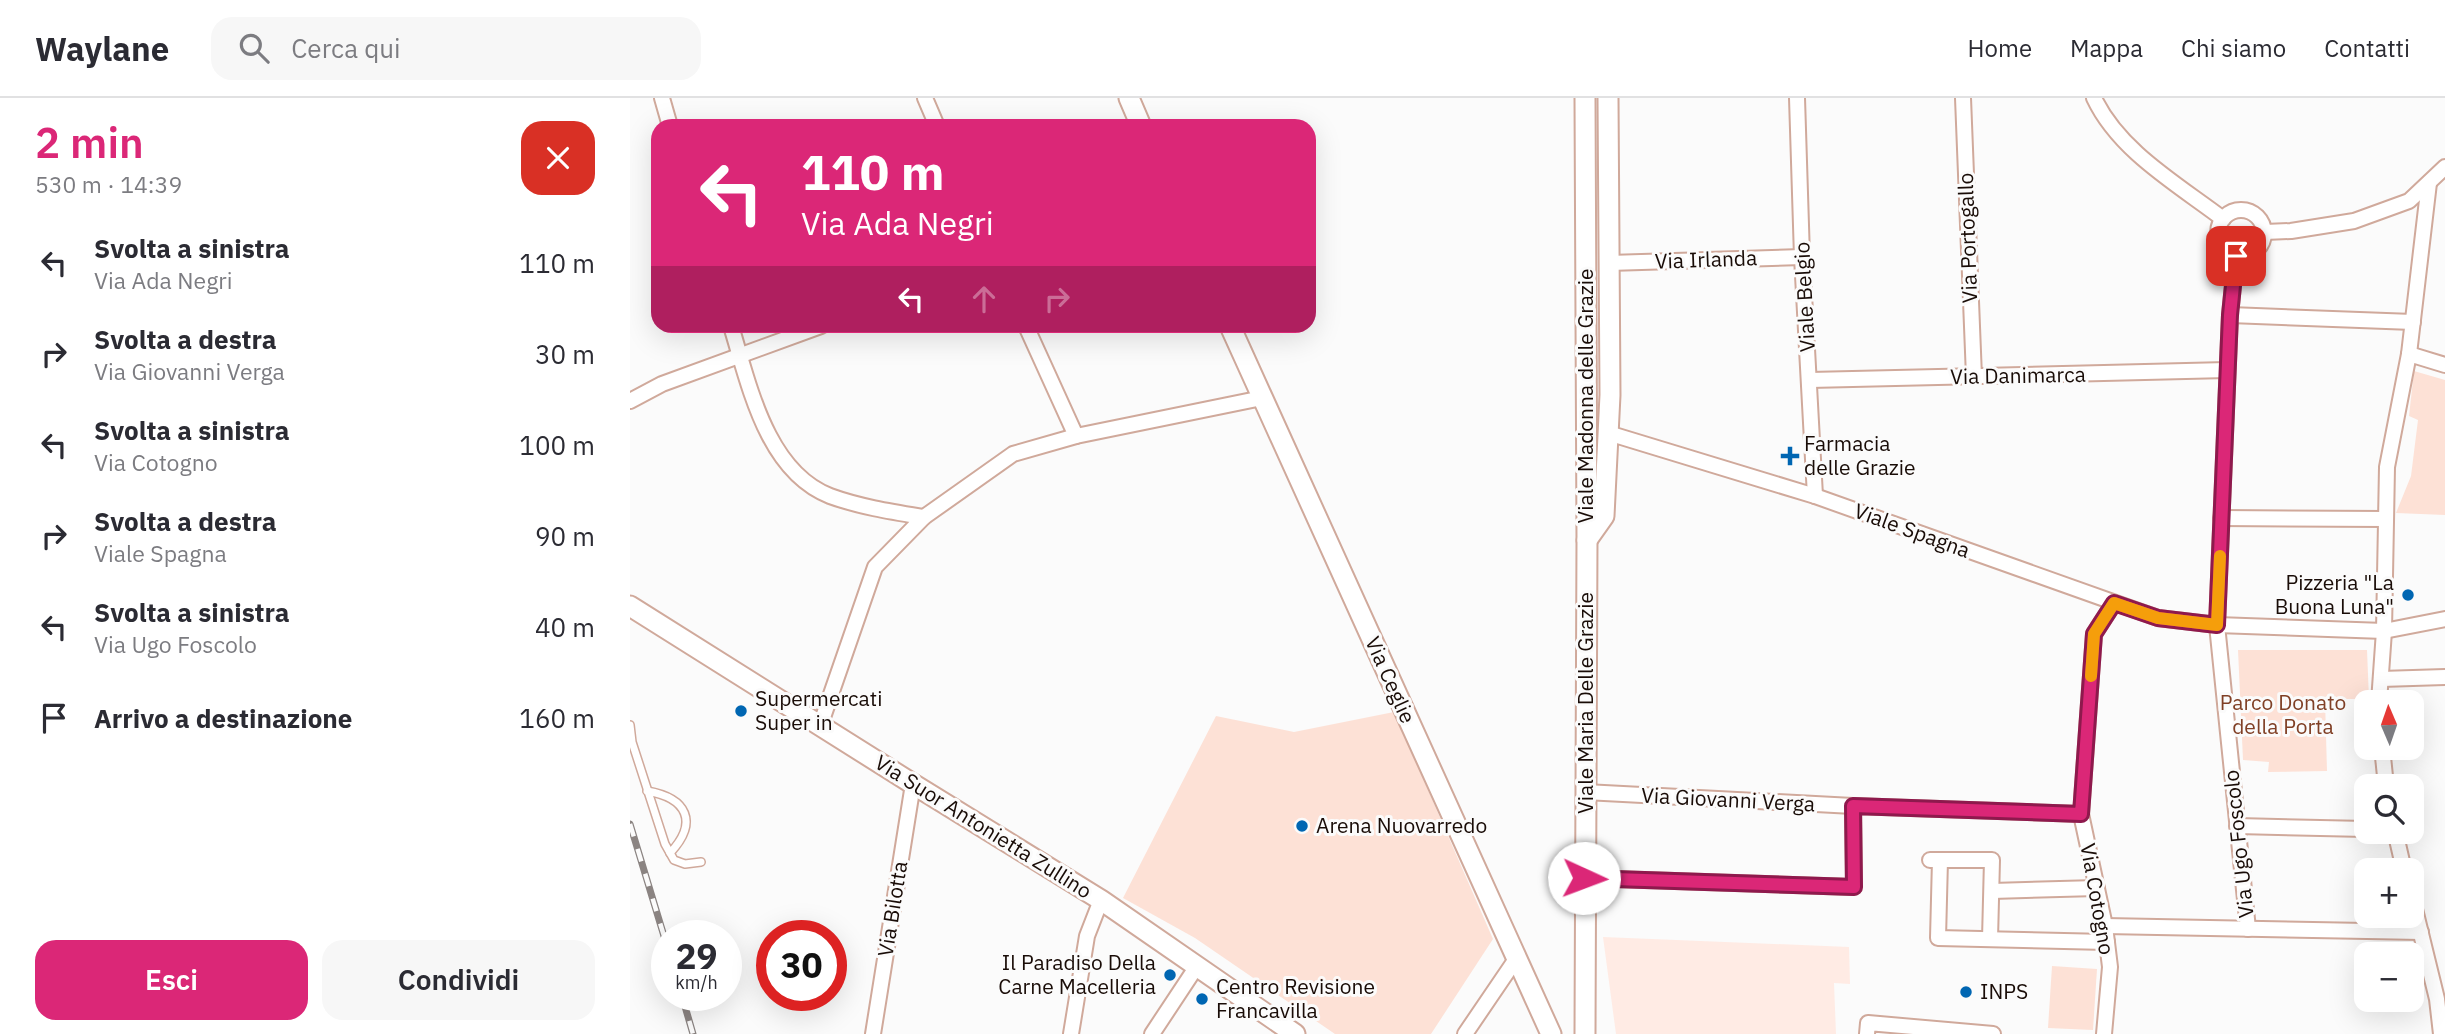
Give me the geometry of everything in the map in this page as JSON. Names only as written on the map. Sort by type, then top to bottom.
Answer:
[{"type":"main road","points":[[1129,98],[1138,119]]},
{"type":"main road","name":"Viale Madonna delle Grazie","points":[[1584,98],[1587,540]]},
{"type":"main road","name":"Viale Madonna delle Grazie","points":[[1587,540],[1604,516],[1608,433],[1608,98]]},
{"type":"main road","name":"Via Ceglie","points":[[1233,333],[1548,1032]]},
{"type":"main road","name":"Viale Maria Delle Grazie","points":[[1585,1034],[1587,540]]},
{"type":"main road","name":"Via Suor Antonietta Zullino","points":[[630,606],[1101,900],[1285,1031]]},
{"type":"street","points":[[662,98],[668,119]]},
{"type":"street","points":[[925,98],[934,119]]},
{"type":"street","name":"Viale Belgio","points":[[1797,98],[1802,257],[1815,496]]},
{"type":"street","name":"Via Portogallo","points":[[1963,98],[1973,377]]},
{"type":"street","points":[[2094,98],[2099,109],[2131,148],[2223,219]]},
{"type":"street","points":[[2264,232],[2291,231],[2354,220],[2409,201],[2445,167]]},
{"type":"street","points":[[2380,690],[2384,631],[2387,467],[2409,354],[2429,183]]},
{"type":"street","points":[[2240,209],[2252,212],[2261,221],[2264,232],[2262,244],[2253,253],[2242,257],[2230,254],[2221,246],[2217,234],[2228,213],[2240,209]]},
{"type":"street","name":"Via Ugo Foscolo","points":[[2236,256],[2227,370],[2217,625],[2248,929]]},
{"type":"street","name":"Via Irlanda","points":[[1609,263],[1802,257]]},
{"type":"street","points":[[2230,315],[2413,322]]},
{"type":"street","points":[[733,333],[760,414],[776,449],[799,476],[828,495],[882,510],[924,517]]},
{"type":"street","points":[[630,401],[663,384],[801,333]]},
{"type":"street","points":[[1029,333],[1076,436]]},
{"type":"street","points":[[2409,354],[2445,365]]},
{"type":"street","name":"Via Danimarca","points":[[1810,380],[2227,370]]},
{"type":"street","points":[[820,726],[875,567],[924,517],[1013,454],[1076,436],[1262,398]]},
{"type":"street","name":"Viale Spagna","points":[[1608,433],[1815,496],[2158,618],[2217,625],[2384,631],[2445,619]]},
{"type":"street","points":[[2221,518],[2386,519]]},
{"type":"street","name":"Via Cotogno","points":[[2104,1034],[2110,967],[2105,926],[2081,814],[2094,634],[2114,603]]},
{"type":"street","points":[[2381,678],[2445,677]]},
{"type":"street","name":"Via Bilotta","points":[[873,1034],[913,784]]},
{"type":"street","name":"Via Giovanni Verga","points":[[1585,792],[1853,806],[2081,814]]},
{"type":"street","points":[[1584,878],[1854,887],[1853,806]]},
{"type":"street","points":[[2237,826],[2354,829]]},
{"type":"street","points":[[1990,939],[1992,860],[1935,860],[1938,938],[2107,942]]},
{"type":"street","points":[[1993,891],[2097,888]]},
{"type":"street","points":[[1072,1034],[1087,936],[1101,900]]},
{"type":"street","points":[[2105,926],[2421,932]]},
{"type":"street","points":[[2420,928],[2437,999],[2441,1034]]},
{"type":"street","points":[[1465,1034],[1516,959]]},
{"type":"street","points":[[1152,1034],[1197,966]]},
{"type":"street","points":[[1867,1034],[1868,1023],[1993,1034]]},
{"type":"lane","points":[[630,725],[632,742],[647,791],[670,853],[674,860],[685,864],[701,862]]},
{"type":"lane","points":[[647,791],[673,800],[682,809],[687,821],[686,832],[670,853]]},
{"type":"shaded area","points":[[1603,937],[1849,947],[1850,984],[1834,983],[1836,1034],[1616,1034]]},
{"type":"green space","points":[[2414,371],[2445,380],[2445,515],[2396,513],[2411,476],[2418,420],[2409,416]]},
{"type":"green space","name":"Parco Donato della Porta","points":[[2238,650],[2367,650],[2369,690],[2354,690],[2354,699],[2325,699],[2327,771],[2268,772],[2269,762],[2243,760]]},
{"type":"green space","name":"Arena Nuovarredo","points":[[1394,712],[1493,939],[1431,1034],[1335,1034],[1195,938],[1123,898],[1216,716],[1294,732]]},
{"type":"green space","points":[[2052,966],[2097,969],[2093,1030],[2048,1028]]},
{"type":"railway","points":[[630,824],[659,920]]},
{"type":"railway","points":[[686,1011],[693,1034]]},
{"type":"slow traffic","points":[[2091,676],[2094,634],[2114,603],[2158,618],[2217,625],[2220,556]]},
{"type":"place","name":"Farmacia delle Grazie","points":[[1790,456]]},
{"type":"place","name":"Pizzeria \"La Buona Luna\"","points":[[2408,595]]},
{"type":"place","name":"Supermercati Super in","points":[[741,711]]},
{"type":"place","name":"Arena Nuovarredo","points":[[1302,826]]},
{"type":"place","name":"Il Paradiso Della Carne Macelleria","points":[[1170,975]]},
{"type":"place","name":"INPS","points":[[1966,992]]},
{"type":"place","name":"Centro Revisione Francavilla","points":[[1202,999]]},
{"type":"route","points":[[1584,878],[1854,887],[1853,806],[2081,814],[2094,634],[2114,603],[2158,618],[2217,625],[2230,315],[2236,256]]}]
